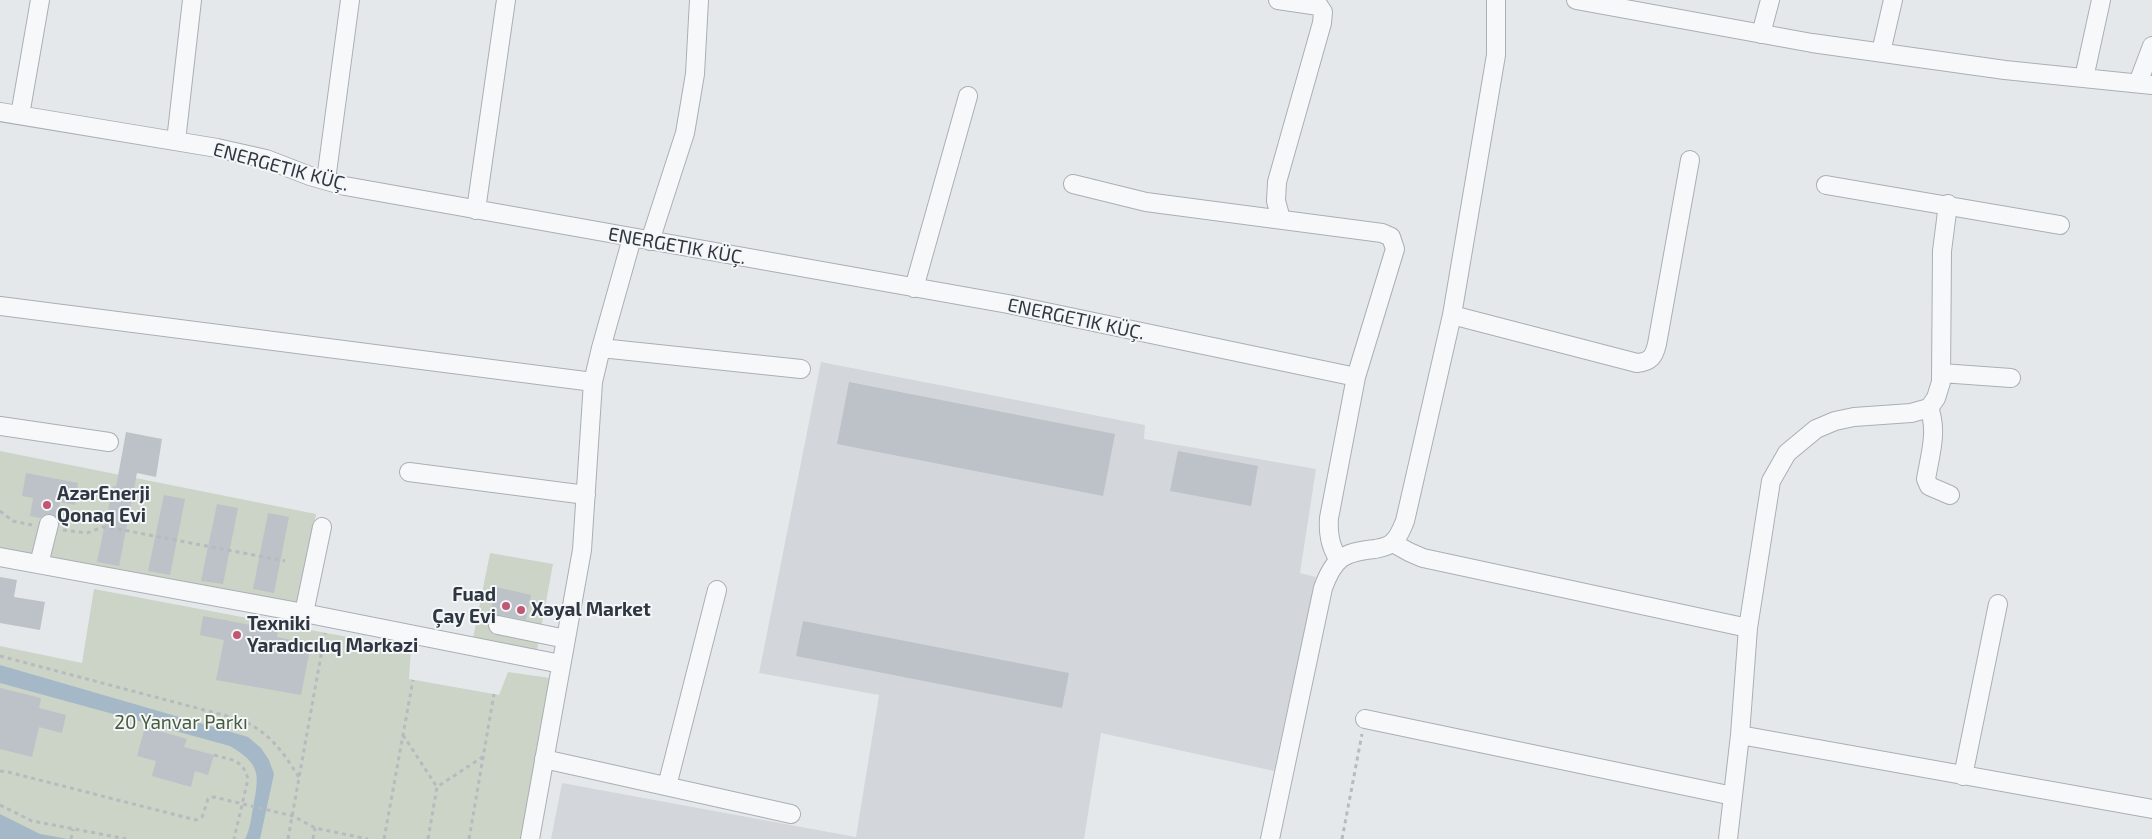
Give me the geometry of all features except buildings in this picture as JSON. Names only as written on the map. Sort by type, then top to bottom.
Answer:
[{"type":"street","points":[[20,116],[40,0]]},
{"type":"street","points":[[176,141],[192,0]]},
{"type":"street","points":[[326,180],[350,0]]},
{"type":"street","points":[[476,210],[506,0]]},
{"type":"street","points":[[530,839],[582,550],[593,382],[601,348],[641,240],[685,133],[695,74],[699,0]]},
{"type":"street","points":[[1278,0],[1319,6],[1323,12],[1322,23],[1277,182],[1276,201],[1281,219]]},
{"type":"street","points":[[1270,839],[1323,588],[1329,572],[1338,559],[1349,553],[1381,548],[1393,543],[1405,521],[1452,315],[1496,55],[1496,0]]},
{"type":"street","points":[[1576,0],[1761,34],[1881,52],[2005,70],[2145,84],[2152,46]]},
{"type":"street","points":[[1761,34],[1770,0]]},
{"type":"street","points":[[1881,52],[1893,0]]},
{"type":"street","points":[[2084,78],[2101,0]]},
{"type":"street","points":[[914,288],[968,96]]},
{"type":"street","name":"ENERGETIK KÜÇ.","points":[[0,112],[176,141],[266,159],[345,186],[1008,304],[1356,377]]},
{"type":"street","points":[[1452,315],[1637,363],[1646,362],[1654,357],[1690,160]]},
{"type":"street","points":[[1073,184],[1146,202],[1382,233],[1391,237],[1395,249],[1356,377],[1329,518],[1328,532],[1331,547],[1338,559]]},
{"type":"street","points":[[1826,185],[1948,204],[2060,225]]},
{"type":"street","points":[[1728,839],[1740,735],[1748,628],[1771,481],[1787,453],[1816,429],[1835,421],[1854,417],[1911,414],[1929,408],[1936,398],[1941,382],[1942,251],[1948,204]]},
{"type":"street","points":[[0,306],[593,382]]},
{"type":"street","points":[[601,348],[801,369]]},
{"type":"street","points":[[1941,373],[2011,378]]},
{"type":"street","points":[[1929,408],[1934,420],[1934,429],[1926,479],[1929,486],[1950,495]]},
{"type":"street","points":[[0,426],[109,442]]},
{"type":"street","points":[[409,472],[586,495]]},
{"type":"street","points":[[39,564],[48,526]]},
{"type":"street","points":[[304,613],[322,527]]},
{"type":"street","points":[[1393,543],[1424,558],[1748,628]]},
{"type":"street","points":[[0,557],[304,613],[561,664]]},
{"type":"street","points":[[666,786],[717,590]]},
{"type":"street","points":[[1963,776],[1998,604]]},
{"type":"street","points":[[498,625],[566,639]]},
{"type":"street","points":[[1365,719],[1733,796]]},
{"type":"street","points":[[1740,735],[2152,809]]},
{"type":"street","points":[[544,759],[791,814]]},
{"type":"path","points":[[0,510],[13,521],[87,533],[103,527],[113,528],[285,562]]},
{"type":"path","points":[[288,839],[328,618]]},
{"type":"path","points":[[0,656],[242,720],[262,730],[280,749],[299,777]]},
{"type":"path","points":[[384,839],[413,680]]},
{"type":"path","points":[[469,839],[494,694]]},
{"type":"path","points":[[1342,839],[1365,719]]},
{"type":"path","points":[[403,735],[436,787],[428,839]]},
{"type":"path","points":[[214,755],[241,763],[246,769],[248,779],[234,839]]},
{"type":"path","points":[[436,787],[484,756]]},
{"type":"path","points":[[0,771],[196,820],[202,817],[208,799],[214,797],[293,816],[315,828],[368,839]]},
{"type":"path","points":[[0,805],[32,820],[126,839]]},
{"type":"path","points":[[71,839],[73,828]]},
{"type":"path","points":[[313,839],[315,828]]},
{"type":"shaded area","points":[[821,362],[1145,425],[1144,439],[1316,469],[1300,573],[1316,577],[1274,771],[1101,733],[1084,839],[551,839],[562,783],[856,837],[879,695],[759,673]]},
{"type":"green space","points":[[0,451],[316,514],[298,606],[0,550]]},
{"type":"green space","points":[[490,553],[553,564],[537,650],[473,638]]},
{"type":"green space","name":"20 Yanvar Parkı","points":[[94,589],[411,649],[409,679],[499,695],[508,672],[550,678],[521,839],[0,839],[0,646],[82,663]]},
{"type":"water","points":[[0,665],[248,737],[261,748],[269,760],[274,774],[260,839],[245,839],[255,797],[256,772],[248,759],[230,746],[0,683]]},
{"type":"water","points":[[0,814],[40,834],[68,839],[0,839]]},
{"type":"place","name":"AzərEnerji Qonaq Evi","points":[[47,505]]},
{"type":"place","name":"Fuad Çay Evi","points":[[506,606]]},
{"type":"place","name":"Xəyal Market","points":[[521,610]]},
{"type":"place","name":"Texniki Yaradıcılıq Mərkəzi","points":[[237,635]]}]
